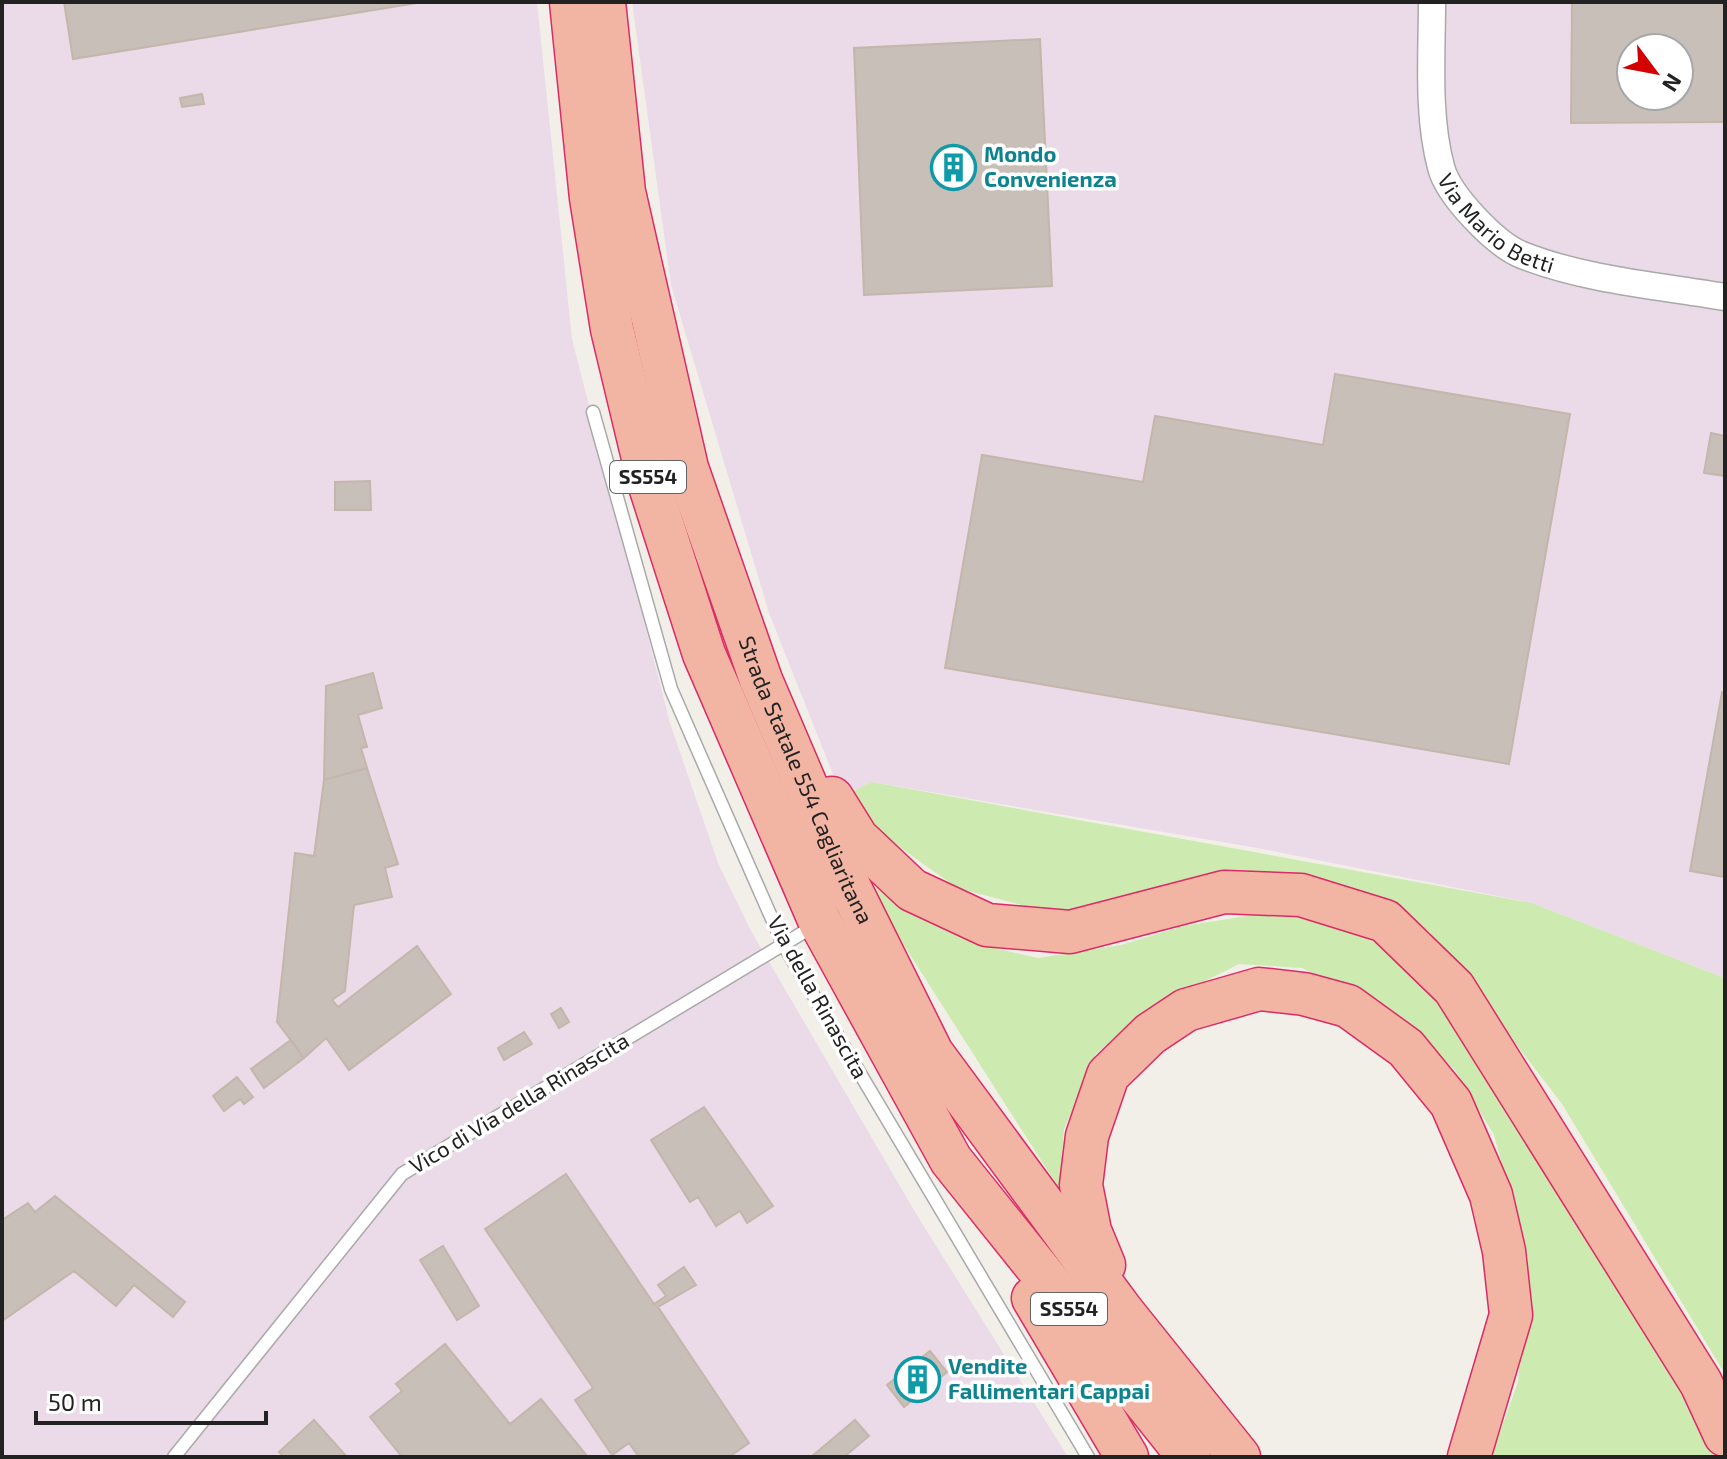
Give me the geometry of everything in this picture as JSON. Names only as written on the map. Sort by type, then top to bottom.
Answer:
[{"type":"highway","name":"Strada Statale 554 Cagliaritana","points":[[571,2],[591,198],[605,285],[649,483],[704,654],[820,922],[951,1160],[1189,1457]]},
{"type":"highway","name":"Strada Statale 554 Cagliaritana","points":[[604,2],[624,192],[687,468],[761,680],[849,886],[932,1053],[1122,1311],[1239,1457]]},
{"type":"highway","points":[[761,680],[857,838],[912,890],[987,925],[1070,932],[1224,892],[1301,895],[1385,921],[1454,988],[1701,1383],[1725,1435]]},
{"type":"highway","points":[[1122,1311],[1090,1231],[1081,1185],[1087,1136],[1108,1075],[1150,1034],[1186,1010],[1259,989],[1304,994],[1348,1006],[1406,1048],[1451,1103],[1491,1195],[1504,1251],[1511,1315],[1469,1457]]},
{"type":"highway","points":[[951,1160],[1127,1457]]},
{"type":"street","name":"Via Mario Betti","points":[[1432,2],[1432,90],[1441,168],[1466,211],[1519,254],[1596,275],[1725,297]]},
{"type":"lane","name":"Via della Rinascita","points":[[593,412],[671,689],[783,944],[1088,1457]]},
{"type":"lane","name":"Vico di Via della Rinascita","points":[[174,1457],[402,1174],[820,922]]},
{"type":"shaded area","points":[[2,2],[537,2],[572,339],[670,723],[718,863],[751,931],[918,1217],[1068,1457],[2,1457]]},
{"type":"shaded area","points":[[632,2],[1725,2],[1725,978],[1532,903],[1257,848],[872,782],[842,797],[769,613],[671,285]]},
{"type":"green space","points":[[872,782],[1532,903],[1725,978],[1725,1374],[1562,1104],[1429,931],[1346,886],[1265,876],[1077,911],[1029,907],[957,888],[887,838],[849,793]]},
{"type":"green space","points":[[882,884],[981,945],[1038,958],[1121,945],[1183,926],[1278,911],[1334,921],[1393,952],[1450,1005],[1694,1402],[1719,1457],[1491,1457],[1518,1382],[1528,1259],[1494,1135],[1454,1069],[1381,1005],[1302,968],[1239,964],[1145,1011],[1096,1054],[1064,1129],[1060,1190],[870,892]]},
{"type":"building","points":[[64,2],[423,2],[73,59]]},
{"type":"building","points":[[1572,2],[1725,2],[1725,122],[1571,123]]},
{"type":"building","name":"Mondo Convenienza","points":[[1040,39],[1052,286],[864,295],[854,48]]},
{"type":"building","points":[[202,94],[204,104],[182,107],[180,98]]},
{"type":"building","points":[[1335,374],[1570,414],[1509,764],[945,668],[982,455],[1143,482],[1155,416],[1323,445]]},
{"type":"building","points":[[1711,433],[1725,436],[1725,476],[1704,473]]},
{"type":"building","points":[[370,481],[371,510],[335,510],[335,482]]},
{"type":"building","points":[[373,673],[382,708],[358,715],[367,747],[361,748],[367,768],[324,780],[326,686]]},
{"type":"building","points":[[1722,692],[1725,693],[1725,877],[1690,871]]},
{"type":"building","points":[[367,768],[398,864],[385,868],[392,897],[354,905],[345,991],[332,1000],[338,1007],[417,946],[451,994],[349,1070],[326,1038],[304,1058],[277,1022],[295,853],[314,856],[324,780]]},
{"type":"building","points":[[561,1008],[569,1022],[559,1028],[551,1014]]},
{"type":"building","points":[[524,1032],[532,1044],[504,1060],[498,1048]]},
{"type":"building","points":[[291,1040],[304,1058],[264,1088],[251,1069]]},
{"type":"building","points":[[237,1077],[253,1097],[244,1104],[240,1099],[224,1111],[213,1096]]},
{"type":"building","points":[[704,1107],[773,1206],[747,1223],[740,1211],[716,1226],[698,1197],[690,1202],[651,1140]]},
{"type":"building","points":[[566,1174],[654,1304],[666,1296],[658,1285],[684,1267],[696,1285],[658,1307],[749,1443],[729,1457],[639,1457],[629,1443],[612,1455],[575,1400],[593,1388],[485,1229]]},
{"type":"building","points":[[55,1196],[185,1302],[173,1317],[134,1285],[116,1306],[74,1271],[2,1321],[2,1220],[28,1203],[35,1212]]},
{"type":"building","points":[[443,1246],[479,1306],[457,1320],[420,1260]]},
{"type":"building","points":[[445,1344],[510,1424],[541,1399],[587,1456],[402,1457],[370,1417],[402,1391],[396,1384]]},
{"type":"building","name":"Vendite Fallimentari Cappai","points":[[930,1351],[947,1372],[904,1407],[887,1385]]},
{"type":"building","points":[[314,1420],[347,1457],[284,1457],[279,1452]]},
{"type":"building","points":[[855,1420],[869,1436],[844,1457],[811,1457]]},
{"type":"place","name":"Mondo Convenienza","points":[[953,167]]},
{"type":"place","name":"Vendite Fallimentari Cappai","points":[[917,1379]]}]
